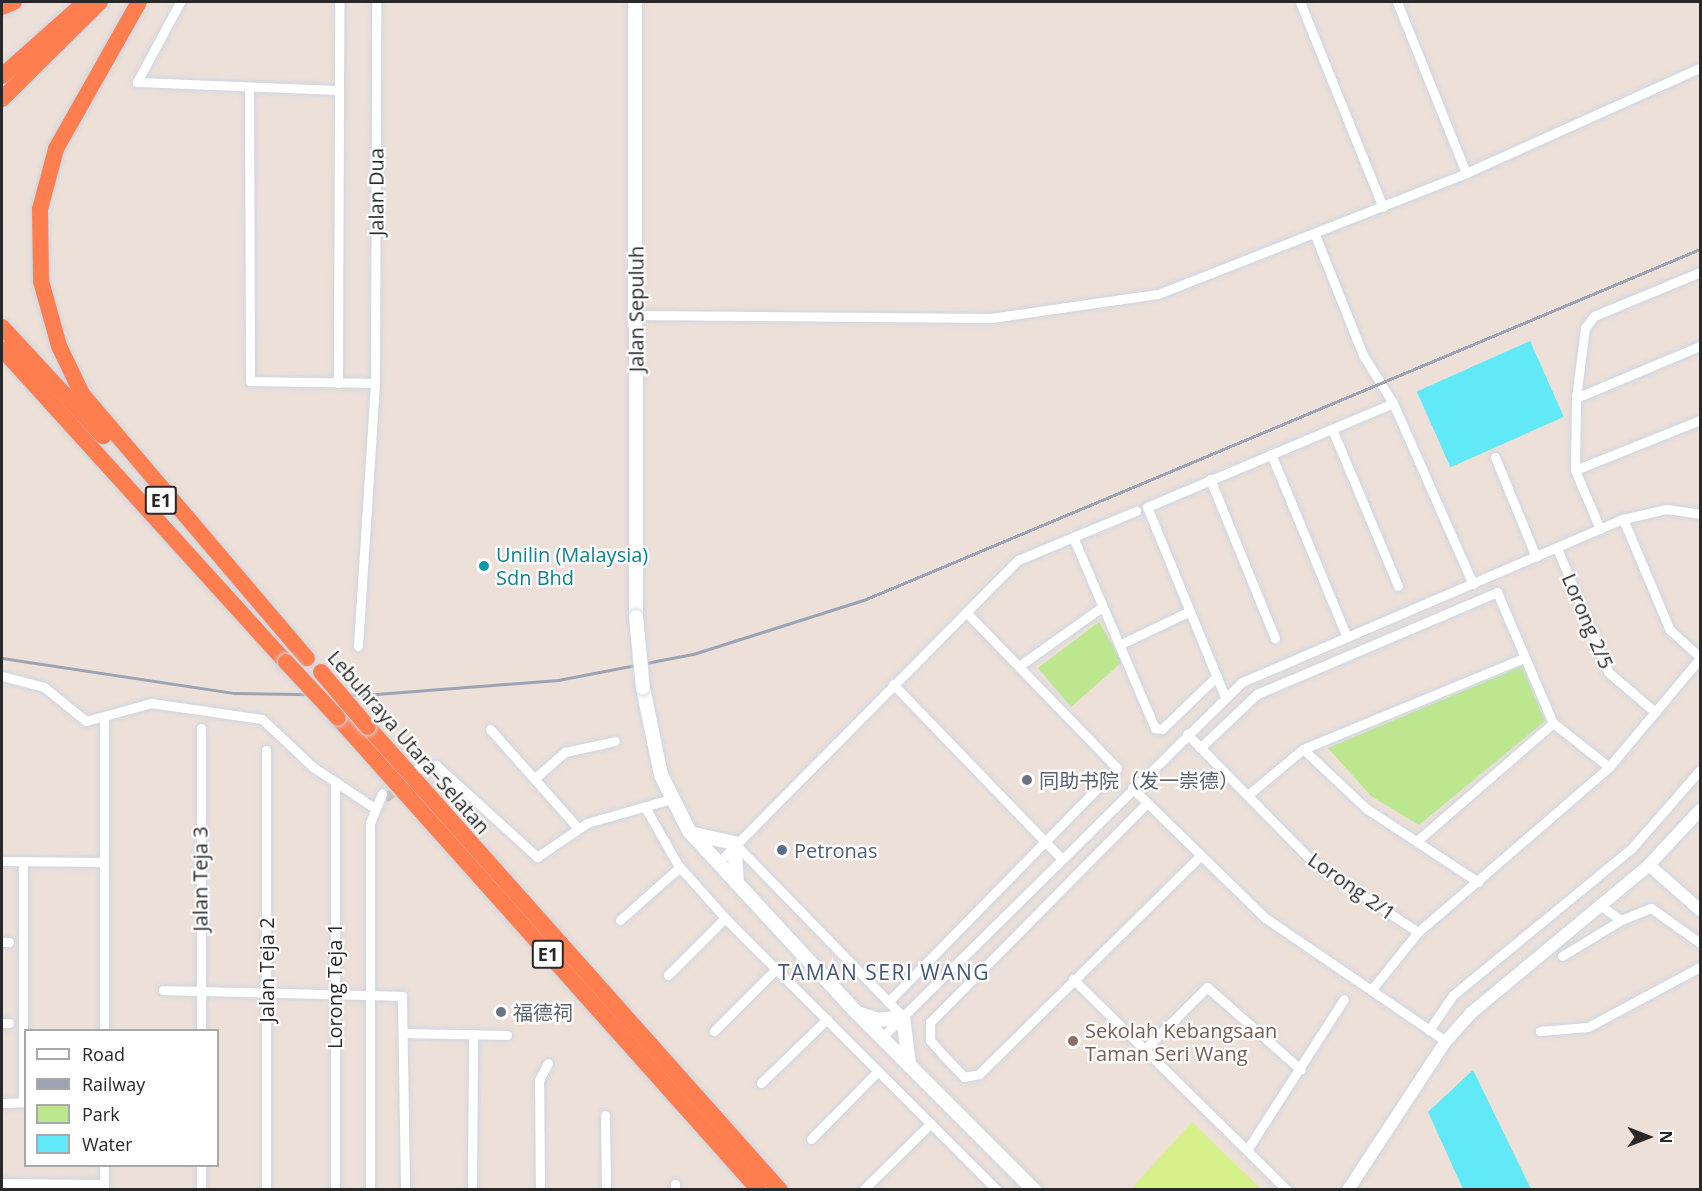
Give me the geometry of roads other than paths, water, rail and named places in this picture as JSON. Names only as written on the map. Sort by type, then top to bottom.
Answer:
[{"type":"highway","points":[[2,7],[14,2]]},
{"type":"highway","points":[[2,76],[85,2]]},
{"type":"highway","points":[[2,99],[100,2]]},
{"type":"highway","points":[[139,2],[56,149],[40,209],[41,281],[59,346],[82,394],[307,658]]},
{"type":"highway","name":"Lebuhraya Utara–Selatan","points":[[2,327],[321,672],[780,1190]]},
{"type":"highway","name":"Lebuhraya Utara–Selatan","points":[[2,350],[338,718],[759,1190]]},
{"type":"main road","name":"Jalan Sepuluh","points":[[635,2],[636,616],[643,688],[654,750],[671,799],[689,831],[740,892],[1031,1189]]},
{"type":"main road","points":[[689,831],[732,845],[733,873],[740,892]]},
{"type":"main road","points":[[856,1012],[878,1020],[903,1017],[909,1065]]},
{"type":"street","points":[[180,2],[137,82],[339,90]]},
{"type":"street","points":[[338,383],[339,2]]},
{"type":"street","name":"Jalan Dua","points":[[358,646],[375,383],[376,2]]},
{"type":"street","points":[[1300,2],[1383,207]]},
{"type":"street","points":[[1397,2],[1466,173]]},
{"type":"street","points":[[636,315],[1015,317],[1158,294],[1315,235],[1466,173],[1701,68]]},
{"type":"street","points":[[249,88],[247,374],[256,382],[375,383]]},
{"type":"street","points":[[1315,235],[1363,356],[1393,403],[1473,584]]},
{"type":"street","points":[[1600,529],[1575,470],[1576,398],[1588,321],[1701,272]]},
{"type":"street","points":[[1576,398],[1701,346]]},
{"type":"street","points":[[1225,697],[1148,507],[1393,403]]},
{"type":"street","points":[[1575,470],[1701,420]]},
{"type":"street","points":[[1332,429],[1398,586]]},
{"type":"street","points":[[1271,454],[1346,635]]},
{"type":"street","points":[[1495,457],[1536,557]]},
{"type":"street","points":[[1210,480],[1275,638]]},
{"type":"street","points":[[881,1038],[1242,682],[1346,635],[1473,584],[1623,519],[1666,509],[1701,514]]},
{"type":"street","points":[[714,861],[1025,555],[1136,511]]},
{"type":"street","points":[[1372,989],[1418,932],[1608,767],[1701,658],[1670,630],[1623,519]]},
{"type":"street","points":[[1073,537],[1102,607],[1158,729],[1217,676]]},
{"type":"street","name":"Lorong 2/5","points":[[1557,548],[1608,672],[1655,712]]},
{"type":"street","points":[[1200,748],[1257,694],[1497,592],[1553,723],[1608,767]]},
{"type":"street","points":[[1019,666],[1102,607]]},
{"type":"street","points":[[1119,645],[1190,611]]},
{"type":"street","points":[[888,1002],[1117,768],[966,612]]},
{"type":"street","points":[[1249,794],[1303,749],[1524,658]]},
{"type":"street","points":[[2,676],[44,687],[86,721],[151,703],[247,714],[278,731],[334,782],[380,800],[369,992],[370,1190]]},
{"type":"street","points":[[893,684],[1062,859]]},
{"type":"street","points":[[104,717],[104,1029]]},
{"type":"street","points":[[1418,840],[1553,723]]},
{"type":"street","name":"Jalan Teja 3","points":[[201,728],[201,1029]]},
{"type":"street","points":[[490,729],[578,828]]},
{"type":"street","name":"Lorong 2/1","points":[[1187,734],[1249,794],[1313,862],[1418,932]]},
{"type":"street","points":[[535,778],[565,752],[615,741]]},
{"type":"street","points":[[1303,749],[1361,805],[1418,840],[1478,882]]},
{"type":"street","name":"Jalan Teja 2","points":[[266,750],[266,1190]]},
{"type":"street","points":[[419,770],[431,762],[440,767],[531,855],[543,856],[578,828],[645,809],[671,799]]},
{"type":"street","points":[[1429,1029],[1453,995],[1631,849],[1701,770]]},
{"type":"street","name":"Lorong Teja 1","points":[[334,782],[335,1190]]},
{"type":"street","points":[[1132,788],[1199,857],[1272,923],[1446,1041]]},
{"type":"street","points":[[1147,803],[930,1022],[930,1040],[964,1077],[979,1074],[1199,857]]},
{"type":"street","points":[[645,809],[680,867],[725,918],[997,1190]]},
{"type":"street","points":[[1348,1190],[1446,1041],[1524,966],[1649,865],[1701,810]]},
{"type":"street","points":[[732,845],[903,1017]]},
{"type":"street","points":[[2,861],[104,862]]},
{"type":"street","points":[[2,1103],[24,1102],[23,861]]},
{"type":"street","points":[[1649,865],[1701,910]]},
{"type":"street","points":[[620,920],[680,867]]},
{"type":"street","points":[[1600,905],[1621,920]]},
{"type":"street","points":[[1562,956],[1621,920],[1648,907],[1701,943]]},
{"type":"street","points":[[668,975],[725,918]]},
{"type":"street","points":[[1540,1031],[1588,1028],[1701,967]]},
{"type":"street","points":[[714,1030],[776,969]]},
{"type":"street","points":[[1074,979],[1287,1190]]},
{"type":"street","points":[[1145,1049],[1207,987],[1301,1070]]},
{"type":"street","points":[[164,990],[369,992],[402,996],[405,1033],[405,1190]]},
{"type":"street","points":[[1247,1150],[1301,1070],[1344,999]]},
{"type":"street","points":[[761,1083],[827,1019]]},
{"type":"street","points":[[405,1033],[507,1035]]},
{"type":"street","points":[[472,1190],[473,1034]]},
{"type":"street","points":[[540,1190],[539,1080],[548,1063]]},
{"type":"street","points":[[811,1139],[878,1071]]},
{"type":"street","points":[[605,1116],[606,1190]]},
{"type":"street","points":[[863,1190],[931,1123]]},
{"type":"street","points":[[2,1183],[104,1187],[105,1167]]},
{"type":"street","points":[[201,1167],[201,1190]]},
{"type":"water","points":[[1530,341],[1564,417],[1450,467],[1417,391]]},
{"type":"water","points":[[1473,1070],[1531,1189],[1463,1189],[1428,1112]]},
{"type":"tunnel","points":[[385,798],[402,786]]},
{"type":"railway","points":[[2,658],[234,693],[363,695],[558,680],[693,654],[866,599],[1700,249]]},
{"type":"place","name":"Unilin (Malaysia) Sdn Bhd","points":[[484,566]]},
{"type":"place","name":"同助书院（发一崇德）","points":[[1027,780]]},
{"type":"place","name":"Petronas","points":[[782,850]]},
{"type":"place","name":"福德祠","points":[[501,1012]]},
{"type":"place","name":"Sekolah Kebangsaan Taman Seri Wang","points":[[1073,1041]]},
{"type":"district","name":"TAMAN SERI WANG","points":[[884,972]]}]
